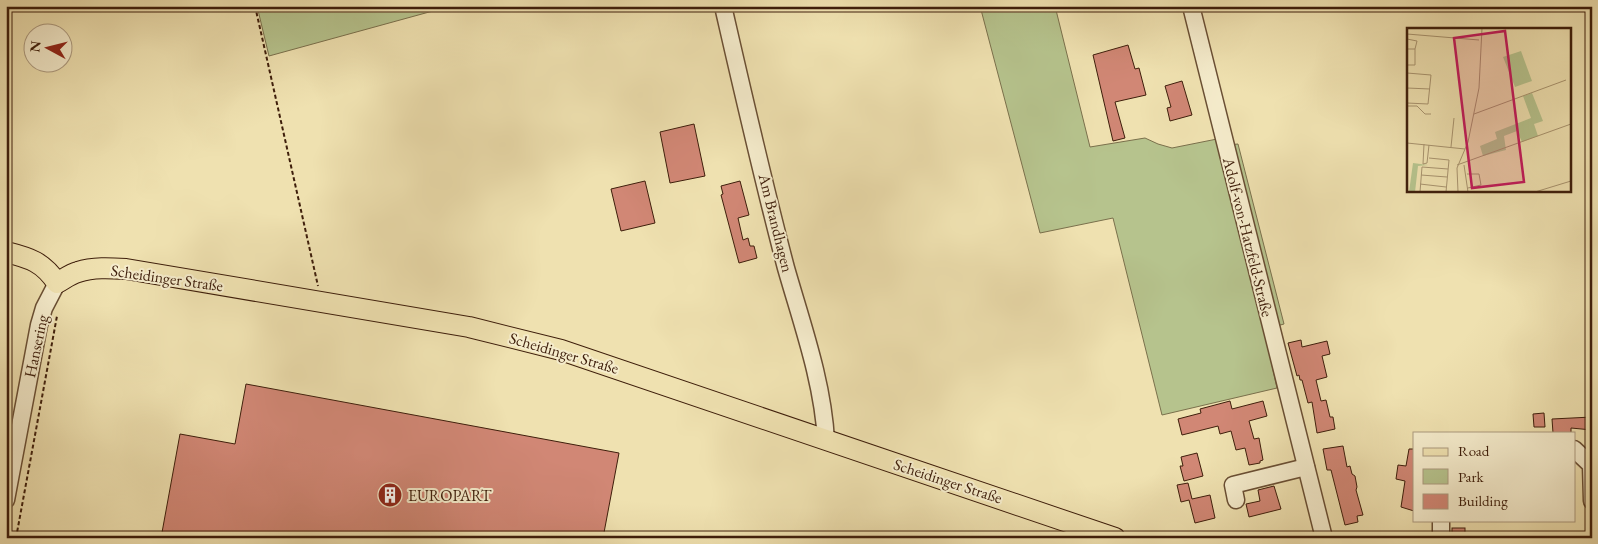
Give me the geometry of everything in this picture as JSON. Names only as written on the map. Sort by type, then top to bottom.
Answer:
[{"type":"main road","points":[[6,252],[23,256],[39,263],[49,272],[57,284]]},
{"type":"main road","name":"Scheidinger Straße","points":[[57,284],[84,270],[104,268],[126,269],[469,328],[561,350],[1115,538]]},
{"type":"street","name":"Am Brandhagen","points":[[723,6],[786,266],[809,346],[824,420],[826,441]]},
{"type":"street","name":"Adolf-von-Hatzfeld-Straße","points":[[1191,6],[1324,538]]},
{"type":"street","name":"Hansering","points":[[6,500],[39,325],[44,308],[57,284]]},
{"type":"street","points":[[1576,451],[1591,465],[1592,501]]},
{"type":"street","points":[[1236,500],[1233,485],[1306,467]]},
{"type":"street","points":[[1441,522],[1442,538]]},
{"type":"path","points":[[255,6],[322,303]]},
{"type":"path","points":[[16,538],[58,314]]},
{"type":"green space","points":[[257,6],[451,6],[269,56]]},
{"type":"green space","points":[[980,6],[1055,6],[1090,147],[1145,138],[1172,148],[1222,138],[1277,388],[1162,415],[1113,218],[1040,233]]},
{"type":"green space","points":[[1238,144],[1284,324],[1273,327],[1228,145]]},
{"type":"building","points":[[1128,45],[1135,69],[1139,68],[1146,95],[1115,102],[1125,138],[1113,141],[1093,55]]},
{"type":"building","points":[[1182,81],[1192,115],[1170,121],[1167,108],[1171,107],[1165,86]]},
{"type":"building","points":[[694,124],[705,176],[670,183],[660,132]]},
{"type":"building","points":[[645,181],[655,223],[621,231],[611,189]]},
{"type":"building","points":[[740,181],[749,215],[738,218],[743,240],[748,238],[750,246],[754,246],[757,258],[739,263],[721,195],[723,194],[721,186]]},
{"type":"building","points":[[1301,340],[1302,347],[1327,341],[1330,354],[1322,356],[1327,377],[1316,380],[1321,401],[1326,400],[1330,417],[1333,417],[1335,429],[1317,433],[1312,402],[1308,403],[1302,380],[1300,380],[1299,375],[1297,376],[1288,343]]},
{"type":"building","name":"EUROPART","points":[[246,384],[619,453],[603,538],[161,538],[180,434],[235,444]]},
{"type":"building","points":[[1230,401],[1232,409],[1263,401],[1267,416],[1249,421],[1254,439],[1259,438],[1263,460],[1260,463],[1249,465],[1245,448],[1236,450],[1231,431],[1220,434],[1218,426],[1182,435],[1178,419],[1201,413],[1200,409]]},
{"type":"building","points":[[1544,413],[1545,427],[1534,427],[1533,414]]},
{"type":"building","points":[[1592,417],[1592,430],[1571,428],[1571,432],[1553,432],[1552,419]]},
{"type":"building","points":[[1343,446],[1347,467],[1350,466],[1352,474],[1355,476],[1356,490],[1363,515],[1357,516],[1358,522],[1345,525],[1331,470],[1327,470],[1323,449]]},
{"type":"building","points":[[1409,449],[1413,449],[1413,511],[1401,507],[1405,481],[1396,479],[1398,465],[1406,466]]},
{"type":"building","points":[[1197,453],[1203,476],[1184,481],[1180,466],[1183,466],[1181,457]]},
{"type":"building","points":[[1188,483],[1192,499],[1210,495],[1215,518],[1195,523],[1189,500],[1181,502],[1177,485]]},
{"type":"building","points":[[1274,486],[1281,509],[1249,517],[1246,504],[1260,501],[1258,490]]},
{"type":"building","points":[[1452,528],[1465,528],[1465,538],[1452,538]]},
{"type":"place","name":"EUROPART","points":[[390,495]]}]
